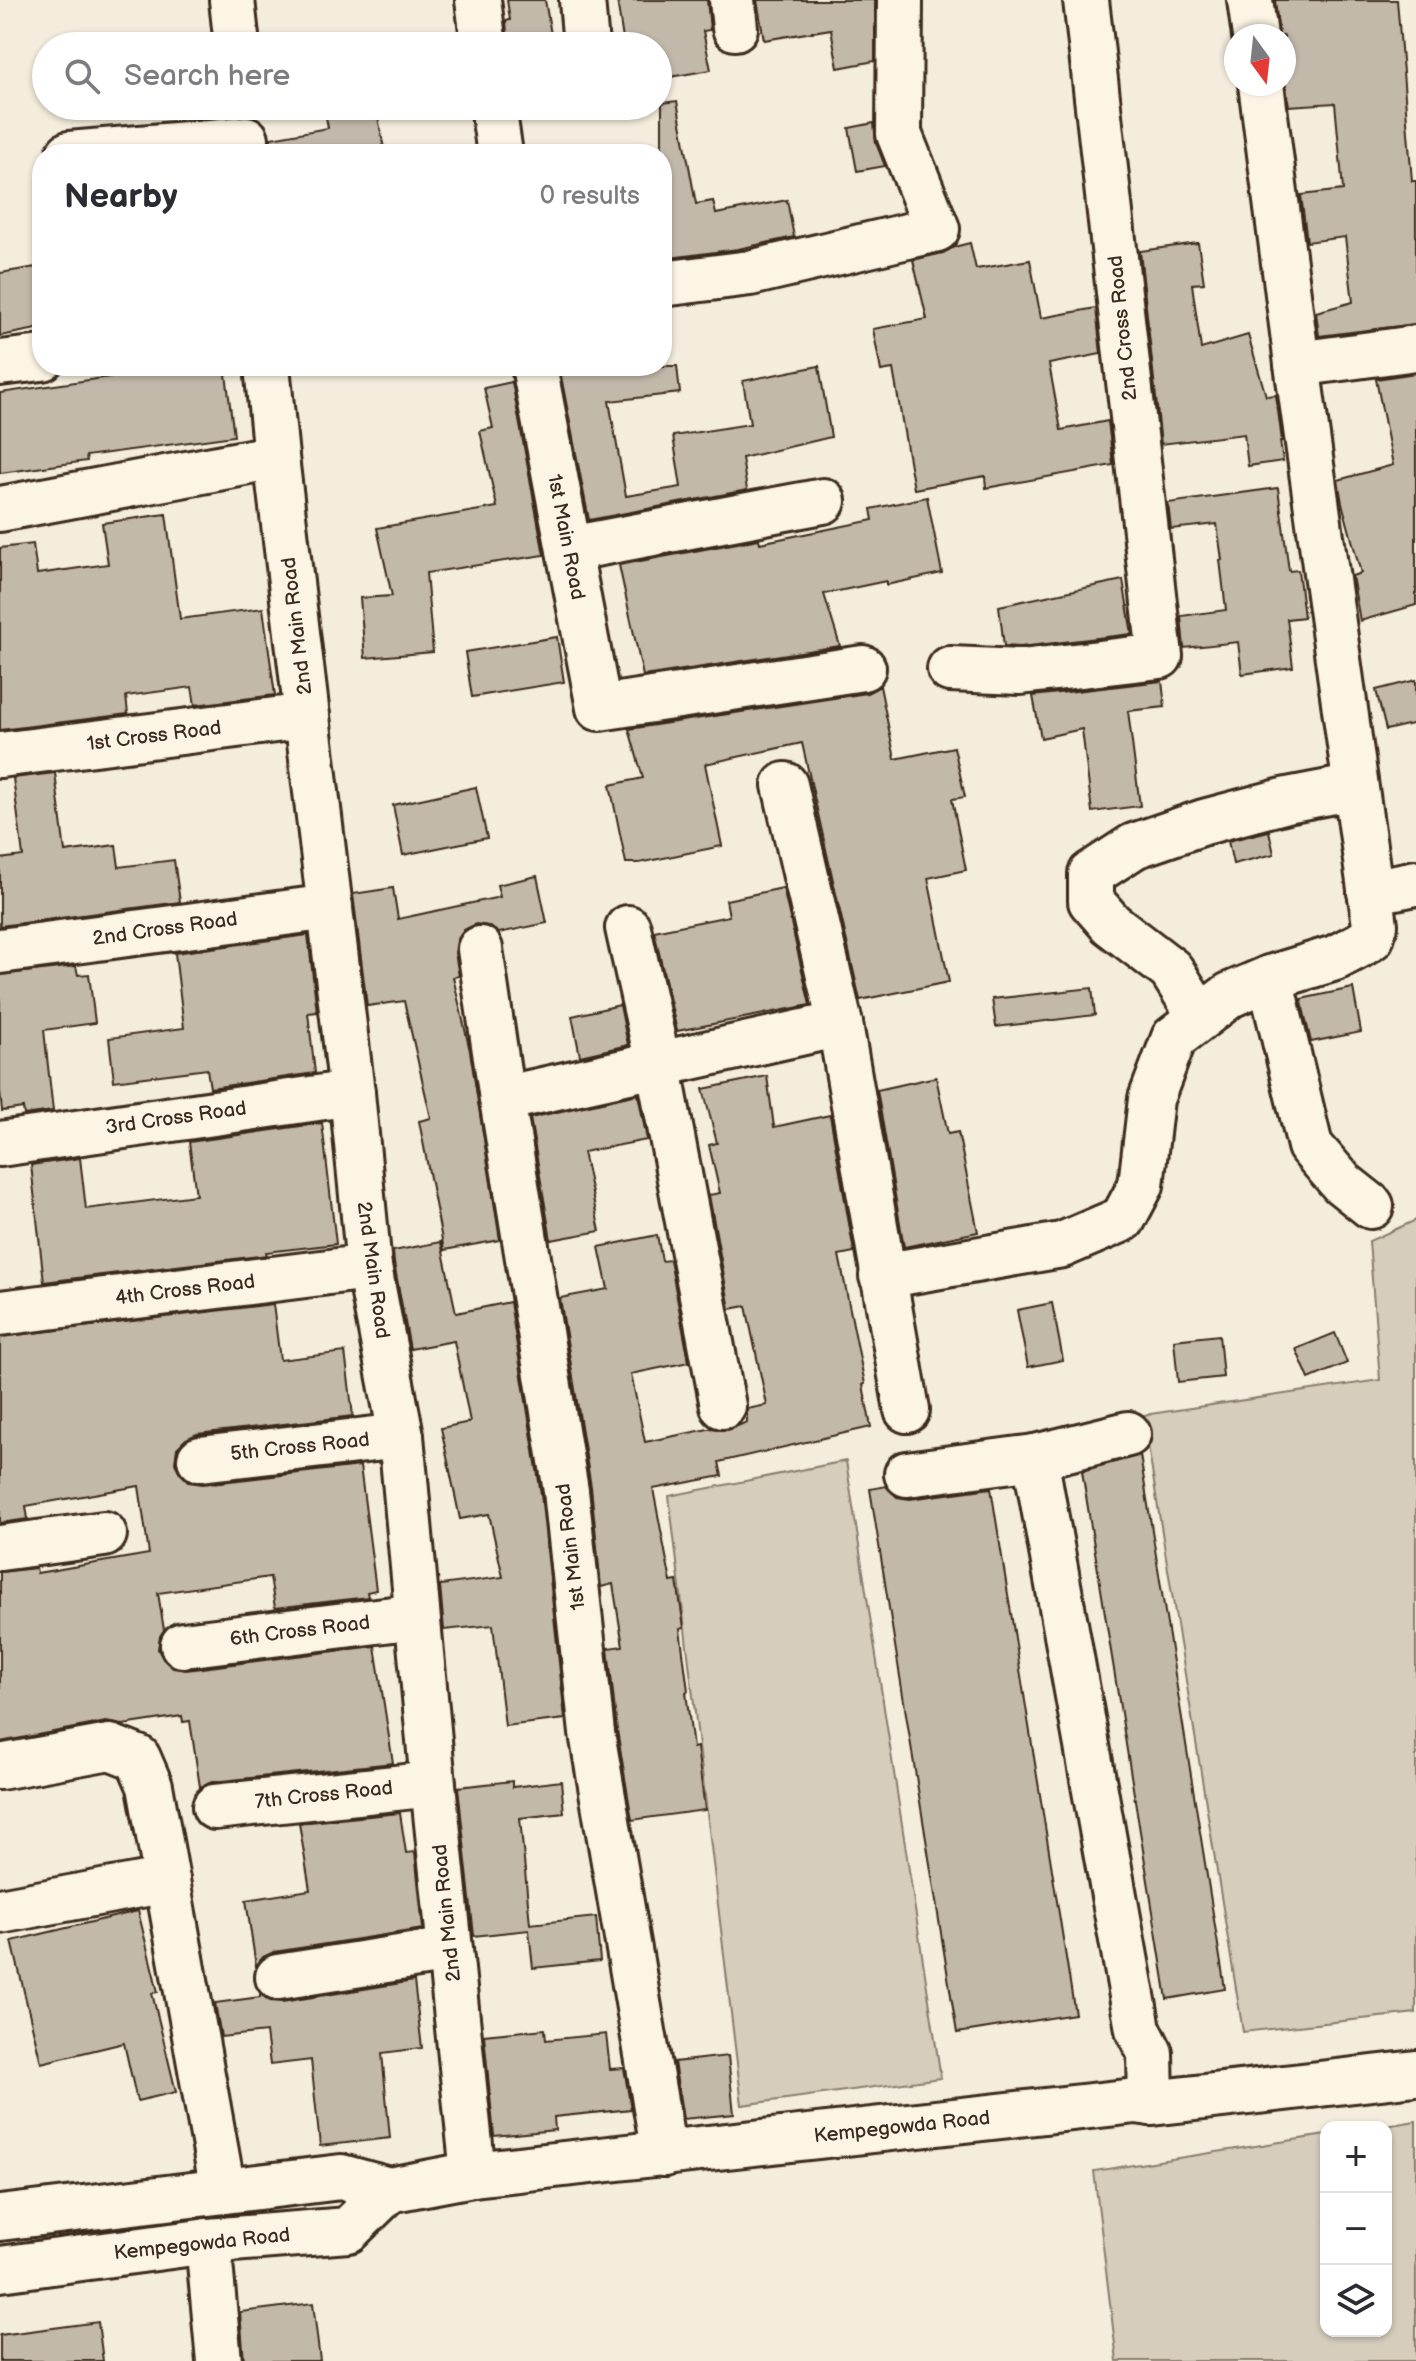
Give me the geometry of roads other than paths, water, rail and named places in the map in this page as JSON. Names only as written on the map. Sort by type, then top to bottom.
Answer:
[{"type":"street","points":[[232,0],[235,32]]},
{"type":"street","points":[[478,0],[482,32]]},
{"type":"street","points":[[582,0],[585,32]]},
{"type":"street","points":[[672,283],[750,273],[937,229],[899,134],[900,0]]},
{"type":"street","name":"2nd Cross Road","points":[[950,669],[1021,672],[1160,656],[1086,0]]},
{"type":"street","points":[[1250,0],[1253,24]]},
{"type":"street","points":[[882,1276],[1062,1245],[1123,1219],[1141,1185],[1151,1099],[1174,1038],[1230,995],[1270,978],[1335,958],[1371,938],[1375,925],[1263,96]]},
{"type":"street","points":[[495,120],[499,144]]},
{"type":"street","points":[[153,144],[245,133]]},
{"type":"street","points":[[1297,364],[1416,348]]},
{"type":"street","points":[[0,363],[32,359]]},
{"type":"street","name":"2nd Main Road","points":[[268,376],[352,1093],[369,1267],[401,1436],[473,2174]]},
{"type":"street","name":"1st Main Road","points":[[536,376],[599,708],[863,668]]},
{"type":"street","points":[[0,509],[276,457]]},
{"type":"street","points":[[569,549],[823,501]]},
{"type":"street","name":"1st Cross Road","points":[[0,755],[307,716]]},
{"type":"street","points":[[785,785],[840,1024],[907,1410]]},
{"type":"street","points":[[1200,1016],[1171,970],[1111,924],[1091,901],[1091,874],[1134,846],[1204,822],[1287,800],[1355,787]]},
{"type":"street","points":[[1370,892],[1416,883]]},
{"type":"street","name":"2nd Cross Road","points":[[0,951],[330,907]]},
{"type":"street","points":[[628,928],[658,1063],[723,1406]]},
{"type":"street","name":"1st Main Road","points":[[480,949],[566,1491],[592,1733],[664,2154]]},
{"type":"street","points":[[1270,978],[1310,1146],[1342,1183],[1371,1206]]},
{"type":"street","points":[[502,1099],[840,1024]]},
{"type":"street","name":"3rd Cross Road","points":[[0,1144],[352,1093]]},
{"type":"street","name":"4th Cross Road","points":[[0,1313],[369,1267]]},
{"type":"street","points":[[907,1474],[1035,1457],[1128,1434]]},
{"type":"street","name":"5th Cross Road","points":[[200,1459],[401,1436]]},
{"type":"street","points":[[1035,1457],[1138,2029],[1132,2054],[1144,2102]]},
{"type":"street","points":[[0,1548],[104,1534]]},
{"type":"street","name":"6th Cross Road","points":[[183,1645],[417,1616]]},
{"type":"street","points":[[0,1767],[110,1747],[138,1758],[150,1786],[223,2191]]},
{"type":"street","name":"7th Cross Road","points":[[215,1807],[433,1784]]},
{"type":"street","points":[[0,1911],[167,1880]]},
{"type":"street","points":[[278,1977],[450,1950]]},
{"type":"street","name":"Kempegowda Road","points":[[0,2218],[341,2177],[389,2190],[473,2174],[1416,2073]]},
{"type":"street","name":"Kempegowda Road","points":[[0,2269],[208,2241],[348,2230],[389,2190]]},
{"type":"street","points":[[208,2241],[219,2361]]}]
